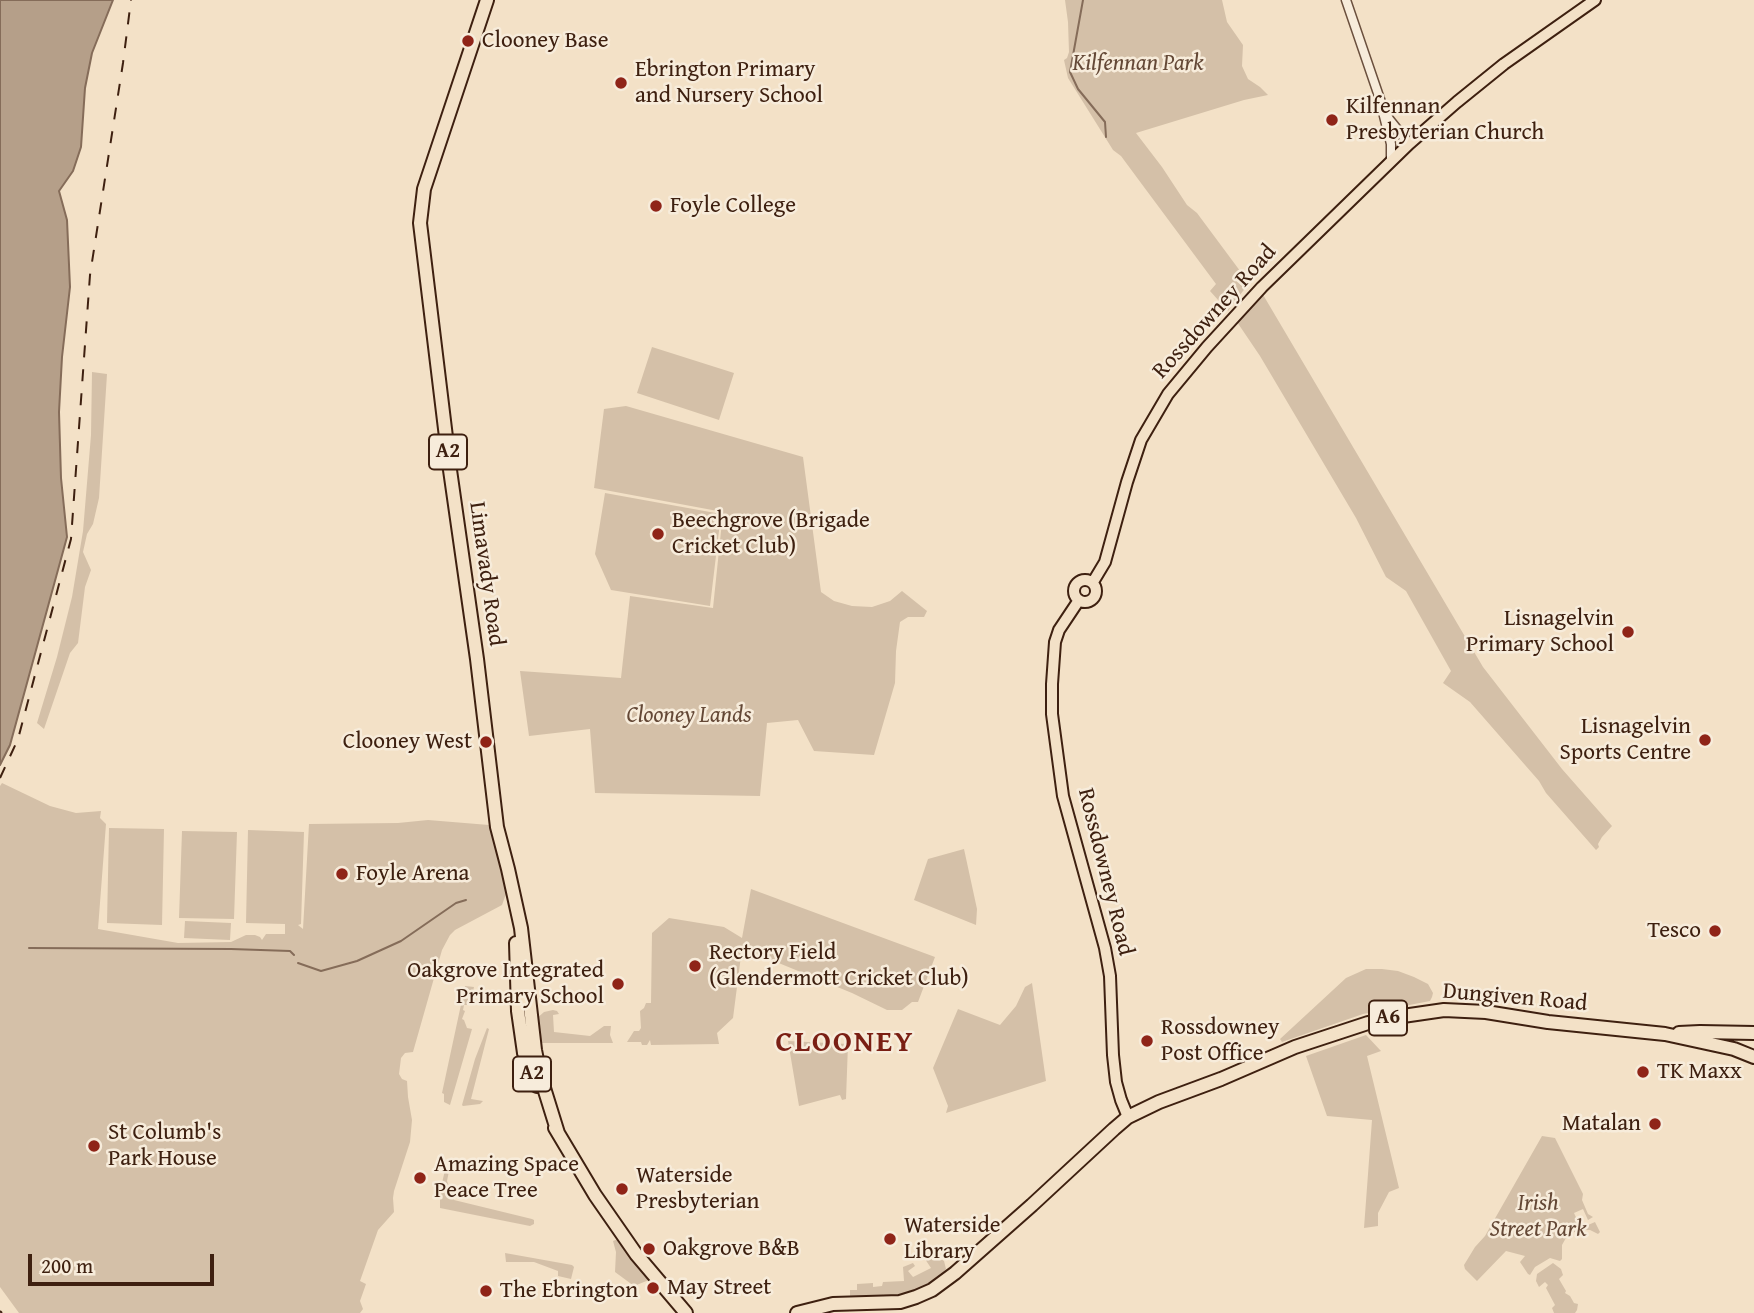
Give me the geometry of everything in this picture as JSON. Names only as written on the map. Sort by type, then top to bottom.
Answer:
[{"type":"highway","name":"Limavady Road","points":[[487,0],[424,189],[420,223],[450,470],[477,659],[496,827],[524,943],[540,1075],[558,1133]]},
{"type":"highway","name":"Limavady Road","points":[[517,911],[517,1001],[524,1053],[546,1109],[590,1187],[636,1254],[686,1313]]},
{"type":"highway","points":[[524,943],[521,956],[523,1006],[531,1071]]},
{"type":"highway","name":"Dungiven Road","points":[[797,1313],[833,1304],[900,1301],[932,1290],[955,1273],[1128,1117],[1295,1047],[1355,1026],[1444,1010],[1486,1012],[1548,1022],[1665,1034],[1734,1049],[1754,1057]]},
{"type":"highway","name":"Dungiven Road","points":[[1665,1034],[1754,1033]]},
{"type":"main road","name":"Rossdowney Road","points":[[1128,1117],[1116,1082],[1110,976],[1105,948],[1063,796],[1052,714],[1055,642],[1059,630],[1079,600],[1074,591],[1077,584],[1086,580],[1093,582],[1105,562],[1141,440],[1168,394],[1237,312],[1391,161],[1457,102],[1504,64],[1595,0]]},
{"type":"street","points":[[1346,0],[1383,108],[1409,144]]},
{"type":"street","points":[[1383,108],[1391,144],[1391,161]]},
{"type":"green space","name":"Kilfennan Park","points":[[1065,0],[1222,0],[1227,22],[1243,45],[1242,66],[1248,79],[1268,95],[1136,133],[1187,205],[1197,213],[1249,283],[1228,311],[1210,291],[1216,284],[1121,156],[1113,150],[1068,78],[1064,60],[1069,52]]},
{"type":"green space","points":[[1262,293],[1483,667],[1562,769],[1612,826],[1602,837],[1596,850],[1470,702],[1443,683],[1451,671],[1406,591],[1386,577],[1356,518],[1260,356],[1235,319]]},
{"type":"green space","points":[[652,347],[734,373],[719,420],[637,393]]},
{"type":"green space","points":[[92,372],[107,374],[99,498],[83,552],[91,570],[85,587],[78,643],[70,653],[44,729],[37,723],[72,597],[83,531],[91,435]]},
{"type":"green space","name":"Clooney Lands","points":[[626,406],[803,457],[821,592],[834,601],[852,606],[872,607],[890,601],[902,591],[927,611],[924,617],[908,617],[900,622],[895,683],[874,755],[814,751],[798,720],[767,723],[760,796],[595,793],[590,729],[529,736],[520,671],[621,678],[630,596],[713,608],[723,512],[594,488],[604,409]]},
{"type":"green space","name":"Beechgrove (Brigade Cricket Club)","points":[[605,493],[721,514],[710,606],[611,590],[595,554]]},
{"type":"green space","points":[[2,783],[50,806],[76,813],[101,811],[100,818],[106,824],[98,929],[178,943],[231,942],[246,935],[255,935],[262,940],[266,934],[285,934],[285,924],[246,923],[248,830],[304,832],[301,924],[298,925],[303,929],[309,824],[428,820],[489,825],[507,891],[502,905],[450,935],[442,950],[413,1052],[405,1053],[401,1058],[399,1074],[407,1081],[412,1120],[410,1142],[394,1191],[394,1212],[378,1230],[360,1281],[366,1284],[360,1301],[363,1309],[360,1313],[19,1313],[0,1287]]},
{"type":"green space","points":[[109,828],[164,829],[162,925],[107,923]]},
{"type":"green space","points":[[182,831],[237,832],[234,919],[179,918]]},
{"type":"green space","points":[[964,849],[977,909],[976,925],[914,900],[928,859]]},
{"type":"green space","points":[[751,889],[935,957],[918,1002],[912,1002],[902,1010],[887,1010],[742,948],[733,1018],[717,1033],[719,1044],[651,1045],[650,1040],[647,1045],[642,1045],[641,1042],[627,1042],[634,1031],[641,1028],[640,1011],[646,1003],[651,1003],[652,933],[669,918],[724,927],[742,938]]},
{"type":"green space","points":[[185,921],[231,923],[230,940],[184,938]]},
{"type":"green space","points":[[1366,969],[1398,971],[1414,977],[1428,984],[1433,993],[1432,997],[1430,1001],[1363,1014],[1282,1042],[1280,1039],[1346,978]]},
{"type":"green space","points":[[1032,983],[1046,1081],[946,1113],[948,1106],[933,1068],[958,1009],[1000,1025],[1016,1006],[1025,987]]},
{"type":"green space","points":[[465,986],[474,987],[469,995],[466,995],[467,1005],[464,1005],[462,1019],[467,1028],[472,1029],[450,1105],[444,1102],[442,1093]]},
{"type":"green space","points":[[553,1010],[559,1014],[553,1015],[554,1032],[590,1036],[604,1026],[611,1026],[613,1043],[538,1043],[536,1019],[544,1012]]},
{"type":"green space","points":[[487,1028],[489,1029],[471,1099],[483,1101],[480,1104],[463,1106],[475,1059]]},
{"type":"green space","points":[[1366,1035],[1381,1051],[1367,1056],[1399,1188],[1389,1192],[1378,1213],[1378,1226],[1364,1228],[1372,1120],[1327,1116],[1306,1056]]},
{"type":"green space","points":[[788,1041],[848,1044],[846,1099],[842,1100],[840,1095],[799,1106]]},
{"type":"green space","name":"Irish Street Park","points":[[1542,1136],[1555,1138],[1583,1194],[1582,1200],[1588,1214],[1593,1217],[1588,1220],[1583,1209],[1574,1213],[1581,1228],[1595,1222],[1600,1232],[1598,1234],[1583,1230],[1571,1233],[1562,1245],[1562,1259],[1560,1261],[1550,1258],[1535,1267],[1530,1275],[1520,1262],[1525,1256],[1506,1251],[1477,1281],[1464,1265],[1485,1236]]},
{"type":"green space","points":[[445,1170],[449,1171],[447,1181],[454,1200],[532,1219],[534,1224],[530,1226],[440,1208]]},
{"type":"green space","points":[[618,1239],[649,1280],[634,1286],[615,1272],[616,1252],[613,1241]]},
{"type":"green space","points":[[505,1253],[572,1265],[574,1267],[571,1279],[558,1276],[558,1271],[534,1262],[506,1262]]},
{"type":"green space","points":[[926,1253],[944,1261],[946,1269],[940,1276],[920,1288],[906,1294],[850,1298],[850,1290],[857,1290],[857,1284],[873,1283],[873,1287],[882,1286],[883,1282],[904,1281],[903,1267],[913,1263],[915,1266],[908,1271],[913,1277],[931,1268],[925,1259]]},
{"type":"green space","points":[[1553,1263],[1561,1269],[1563,1275],[1559,1279],[1565,1293],[1578,1304],[1575,1313],[1554,1313],[1552,1308],[1555,1305],[1546,1288],[1548,1285],[1545,1282],[1539,1287],[1536,1281],[1537,1274]]},
{"type":"shaded area","points":[[0,0],[113,0],[92,53],[85,88],[81,147],[73,171],[59,191],[67,220],[70,287],[59,412],[61,478],[67,537],[10,745],[0,765]]},
{"type":"waterway","points":[[1083,0],[1070,72],[1078,89],[1105,122],[1106,137]]},
{"type":"waterway","points":[[298,963],[321,971],[357,961],[401,941],[456,903],[466,900]]},
{"type":"waterway","points":[[29,948],[231,949],[290,951],[294,955]]},
{"type":"railway","points":[[0,778],[18,739],[71,539],[90,275],[131,0]]},
{"type":"place","name":"Clooney Base","points":[[468,41]]},
{"type":"place","name":"Ebrington Primary and Nursery School","points":[[621,83]]},
{"type":"place","name":"Kilfennan Presbyterian Church","points":[[1332,120]]},
{"type":"place","name":"Foyle College","points":[[656,206]]},
{"type":"place","name":"Beechgrove (Brigade Cricket Club)","points":[[658,534]]},
{"type":"place","name":"Lisnagelvin Primary School","points":[[1628,632]]},
{"type":"place","name":"Lisnagelvin Sports Centre","points":[[1705,740]]},
{"type":"place","name":"Clooney West","points":[[486,742]]},
{"type":"place","name":"Foyle Arena","points":[[342,874]]},
{"type":"place","name":"Tesco","points":[[1715,931]]},
{"type":"place","name":"Rectory Field (Glendermott Cricket Club)","points":[[695,966]]},
{"type":"place","name":"Oakgrove Integrated Primary School","points":[[618,984]]},
{"type":"place","name":"Rossdowney Post Office","points":[[1147,1041]]},
{"type":"place","name":"TK Maxx","points":[[1643,1072]]},
{"type":"place","name":"Matalan","points":[[1655,1124]]},
{"type":"place","name":"St Columb's Park House","points":[[94,1146]]},
{"type":"place","name":"Amazing Space Peace Tree","points":[[420,1178]]},
{"type":"place","name":"Waterside Presbyterian","points":[[622,1189]]},
{"type":"place","name":"Waterside Library","points":[[890,1239]]},
{"type":"place","name":"Oakgrove B&B","points":[[649,1249]]},
{"type":"place","name":"May Street","points":[[653,1288]]},
{"type":"place","name":"The Ebrington","points":[[486,1291]]},
{"type":"district","name":"CLOONEY","points":[[845,1043]]}]
